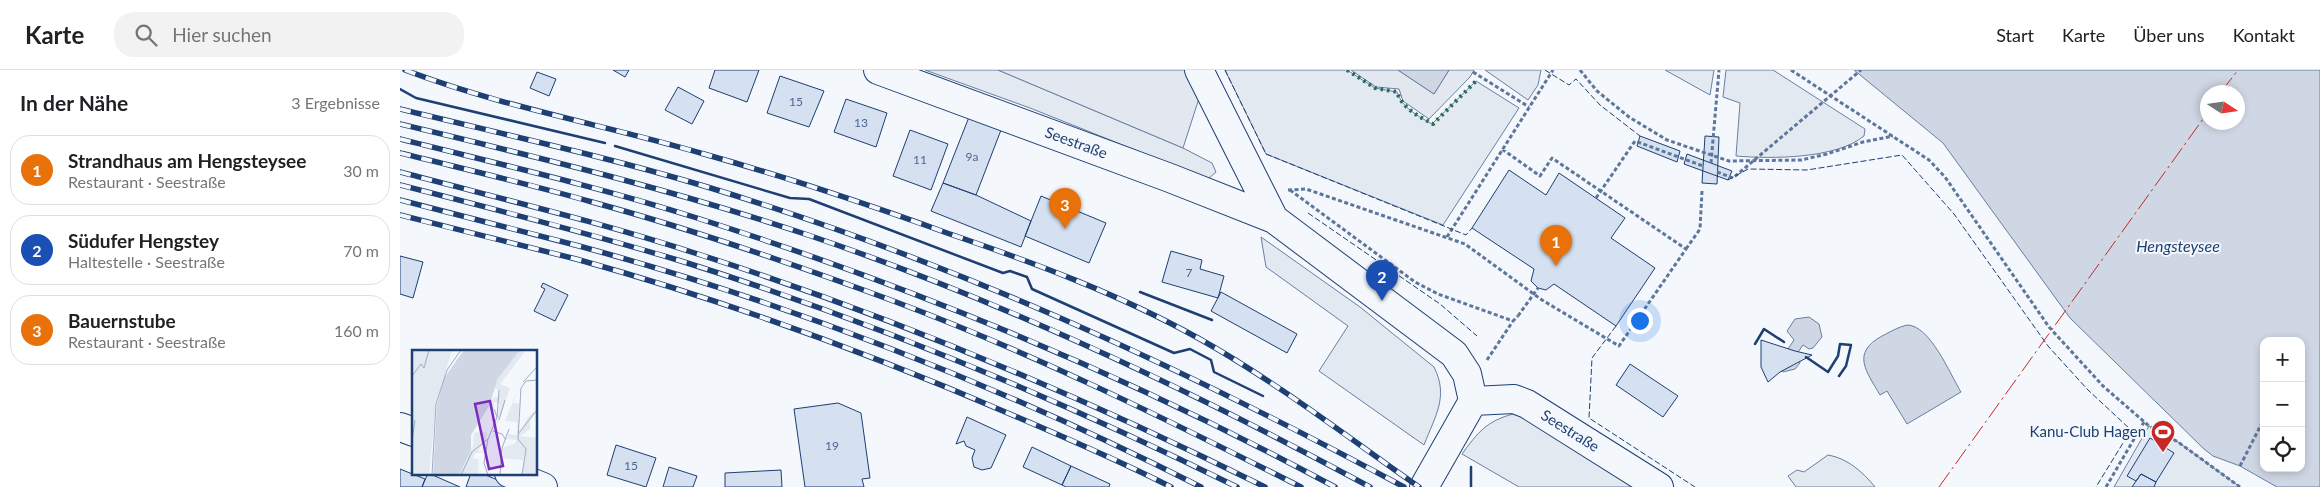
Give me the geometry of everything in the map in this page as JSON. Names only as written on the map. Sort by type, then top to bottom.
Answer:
[{"type":"street","name":"Seestraße","points":[[878,70],[1170,178],[1274,219],[1454,354],[1467,374],[1473,400],[1514,400],[1528,404],[1659,487]]},
{"type":"street","name":"Seestraße","points":[[1200,70],[1274,219]]},
{"type":"street","points":[[1424,487],[1473,400]]},
{"type":"street","points":[[400,426],[412,431]]},
{"type":"street","points":[[511,474],[543,487]]},
{"type":"path","points":[[1447,238],[1553,70]]},
{"type":"path","points":[[1580,70],[1597,91],[1629,117],[1667,140],[1729,161],[1801,160],[1894,135]]},
{"type":"path","points":[[1711,163],[1719,70]]},
{"type":"path","points":[[1791,70],[1894,135],[1929,160],[1945,177],[2049,327],[2103,386],[2144,422],[2178,442],[2240,487]]},
{"type":"path","points":[[1717,172],[1733,178],[1861,70]]},
{"type":"path","points":[[1473,72],[1530,107]]},
{"type":"path","points":[[1596,198],[1635,141],[1703,166]]},
{"type":"path","points":[[1502,149],[1540,176],[1552,158],[1686,249]]},
{"type":"path","points":[[1260,193],[1306,189],[1465,244],[1542,300],[1619,346],[1700,229],[1702,191]]},
{"type":"path","points":[[1290,190],[1414,282],[1438,294],[1514,321]]},
{"type":"path","points":[[1490,356],[1538,288]]},
{"type":"path","points":[[2106,487],[2144,422]]},
{"type":"path","points":[[2240,466],[2260,427]]},
{"type":"shaded area","points":[[925,70],[998,70],[1183,148],[1212,163],[1216,172],[1208,179],[1030,108]]},
{"type":"shaded area","points":[[998,70],[1193,70],[1202,89],[1183,148]]},
{"type":"shaded area","points":[[1225,70],[1347,70],[1375,88],[1397,92],[1399,98],[1407,107],[1416,115],[1432,124],[1476,81],[1519,108],[1443,225],[1266,154]]},
{"type":"shaded area","points":[[1351,70],[1398,70],[1434,94],[1449,70],[1474,70],[1470,77],[1429,119],[1403,101],[1399,89],[1376,87]]},
{"type":"shaded area","points":[[1485,70],[1541,70],[1538,85],[1528,100]]},
{"type":"shaded area","points":[[1665,70],[1714,70],[1710,95]]},
{"type":"shaded area","points":[[1726,70],[1773,70],[1865,129],[1864,136],[1852,144],[1837,149],[1803,156],[1736,156],[1740,103],[1723,97]]},
{"type":"shaded area","points":[[1261,237],[1360,307],[1434,367],[1440,388],[1439,406],[1424,445],[1319,371],[1348,326],[1266,267]]},
{"type":"shaded area","points":[[1513,414],[1536,420],[1639,487],[1519,487],[1462,454],[1484,428],[1496,420]]},
{"type":"shaded area","name":"Kanu-Club Hagen","points":[[2149,426],[2178,442],[2240,487],[2114,487]]},
{"type":"shaded area","points":[[1828,455],[1842,459],[1854,466],[1875,487],[1796,487],[1788,476],[1797,470],[1804,472]]},
{"type":"water","points":[[1398,70],[1449,70],[1434,94]]},
{"type":"water","name":"Hengsteysee","points":[[1854,70],[2320,70],[2320,487],[2277,487],[2240,466],[2213,456],[2070,318],[1943,143]]},
{"type":"water","points":[[1809,317],[1819,324],[1822,337],[1813,348],[1809,349],[1803,345],[1796,355],[1800,363],[1795,369],[1783,372],[1776,366],[1780,349],[1788,349],[1794,340],[1787,331],[1795,319]]},
{"type":"water","points":[[1907,325],[1915,327],[1924,333],[1931,341],[1961,392],[1907,424],[1887,391],[1880,395],[1866,370],[1864,356],[1872,342],[1891,331]]},
{"type":"building","points":[[613,70],[629,70],[625,77]]},
{"type":"building","points":[[715,70],[759,70],[747,102],[709,88]]},
{"type":"building","points":[[537,72],[556,79],[549,96],[530,88]]},
{"type":"building","points":[[780,76],[824,91],[809,127],[767,113]]},
{"type":"building","points":[[678,87],[704,101],[692,124],[665,110]]},
{"type":"building","points":[[846,99],[887,113],[876,147],[834,132]]},
{"type":"building","points":[[969,117],[1001,130],[976,195],[943,183]]},
{"type":"building","points":[[910,130],[948,144],[931,190],[893,176]]},
{"type":"building","points":[[1640,136],[1680,151],[1677,162],[1637,146]]},
{"type":"building","points":[[1705,136],[1719,137],[1717,184],[1702,183]]},
{"type":"building","points":[[1687,154],[1732,171],[1728,180],[1684,164]]},
{"type":"building","points":[[1509,170],[1546,195],[1559,173],[1625,218],[1611,238],[1655,268],[1616,326],[1554,284],[1546,290],[1538,288],[1531,281],[1534,269],[1472,228]]},
{"type":"building","points":[[943,183],[976,195],[1031,221],[1021,247],[931,211]]},
{"type":"building","points":[[1041,196],[1106,223],[1089,263],[1025,236]]},
{"type":"building","points":[[1171,251],[1202,260],[1200,269],[1224,276],[1218,298],[1162,282]]},
{"type":"building","points":[[400,256],[423,262],[413,298],[400,294]]},
{"type":"building","points":[[543,283],[568,295],[555,321],[534,311],[545,289],[541,287]]},
{"type":"building","points":[[1221,292],[1297,334],[1287,353],[1211,311]]},
{"type":"building","points":[[1761,340],[1812,355],[1780,372],[1768,382],[1761,367]]},
{"type":"building","points":[[1630,364],[1678,396],[1663,417],[1616,385]]},
{"type":"building","points":[[838,403],[861,413],[870,478],[862,479],[864,487],[805,487],[794,409]]},
{"type":"building","points":[[967,417],[1006,435],[991,468],[982,470],[974,467],[972,458],[975,450],[966,446],[964,441],[956,444]]},
{"type":"building","points":[[2150,438],[2174,453],[2156,482],[2141,474],[2136,481],[2127,476]]},
{"type":"building","points":[[616,445],[656,458],[646,487],[607,475]]},
{"type":"building","points":[[1032,447],[1071,466],[1062,485],[1023,467]]},
{"type":"building","points":[[1071,466],[1110,484],[1109,487],[1066,487],[1062,485]]},
{"type":"building","points":[[669,467],[697,476],[693,487],[663,487]]},
{"type":"building","points":[[400,469],[425,479],[422,487],[400,487]]},
{"type":"building","points":[[781,470],[782,487],[725,487],[725,473]]},
{"type":"building","points":[[428,474],[430,474],[460,487],[422,487]]},
{"type":"building","points":[[471,474],[483,474],[514,487],[466,487]]},
{"type":"building","points":[[2141,474],[2156,482],[2154,487],[2132,487]]},
{"type":"railway","points":[[405,70],[479,95],[667,144],[796,181],[979,244],[1075,280],[1168,322],[1227,355],[1283,391],[1419,487]]},
{"type":"railway","points":[[400,109],[666,175],[795,215],[885,247],[1061,318],[1148,358],[1234,399],[1404,487]]},
{"type":"railway","points":[[400,124],[554,162],[707,203],[808,235],[881,261],[953,288],[1094,349],[1233,416],[1370,487]]},
{"type":"railway","points":[[400,139],[623,196],[697,218],[861,274],[942,305],[1101,372],[1180,408],[1335,487]]},
{"type":"railway","points":[[400,153],[544,189],[669,224],[783,261],[896,302],[999,343],[1101,389],[1301,487]]},
{"type":"railway","points":[[400,172],[629,233],[776,280],[989,361],[1128,422],[1265,487]]},
{"type":"railway","points":[[400,185],[681,261],[823,309],[893,335],[1032,392],[1237,487]]},
{"type":"railway","points":[[400,200],[579,246],[659,269],[818,321],[974,382],[1126,450],[1201,487]]},
{"type":"railway","points":[[400,215],[576,259],[686,292],[795,329],[957,392],[1091,449],[1171,487]]},
{"type":"hedge","points":[[1347,70],[1375,88],[1397,92],[1399,98],[1407,107],[1416,115],[1433,124],[1476,81]]},
{"type":"fence","points":[[1225,70],[1266,154],[1466,235],[1472,228]]},
{"type":"fence","points":[[1545,70],[1569,85],[1576,79],[1600,105],[1640,136]]},
{"type":"fence","points":[[1728,180],[1748,169],[1807,170],[1902,155],[1954,214],[2048,346],[2088,390],[2131,430],[2096,487]]},
{"type":"fence","points":[[1308,213],[1440,304],[1477,336]]},
{"type":"fence","points":[[1616,326],[1592,358],[1589,418],[1695,487]]},
{"type":"wall","points":[[400,89],[416,98],[605,143]]},
{"type":"wall","points":[[615,146],[790,198],[809,199],[1003,273],[1010,271],[1027,277],[1032,289],[1174,353],[1190,349],[1211,360],[1214,372],[1263,396]]},
{"type":"wall","points":[[1140,292],[1212,320]]},
{"type":"wall","points":[[1755,344],[1764,329],[1784,342]]},
{"type":"wall","points":[[1806,357],[1828,372],[1838,356],[1840,344],[1851,345],[1846,366],[1839,376]]},
{"type":"wall","points":[[1471,467],[1471,487]]},
{"type":"power","points":[[2226,85],[2238,70]]},
{"type":"power","points":[[1939,487],[2200,123]]},
{"type":"place","name":"Bauernstube","points":[[1065,229]]},
{"type":"place","name":"Strandhaus am Hengsteysee","points":[[1556,266]]},
{"type":"place","name":"Südufer Hengstey","points":[[1382,301]]},
{"type":"place","name":"Kanu-Club Hagen","points":[[2163,453]]}]
